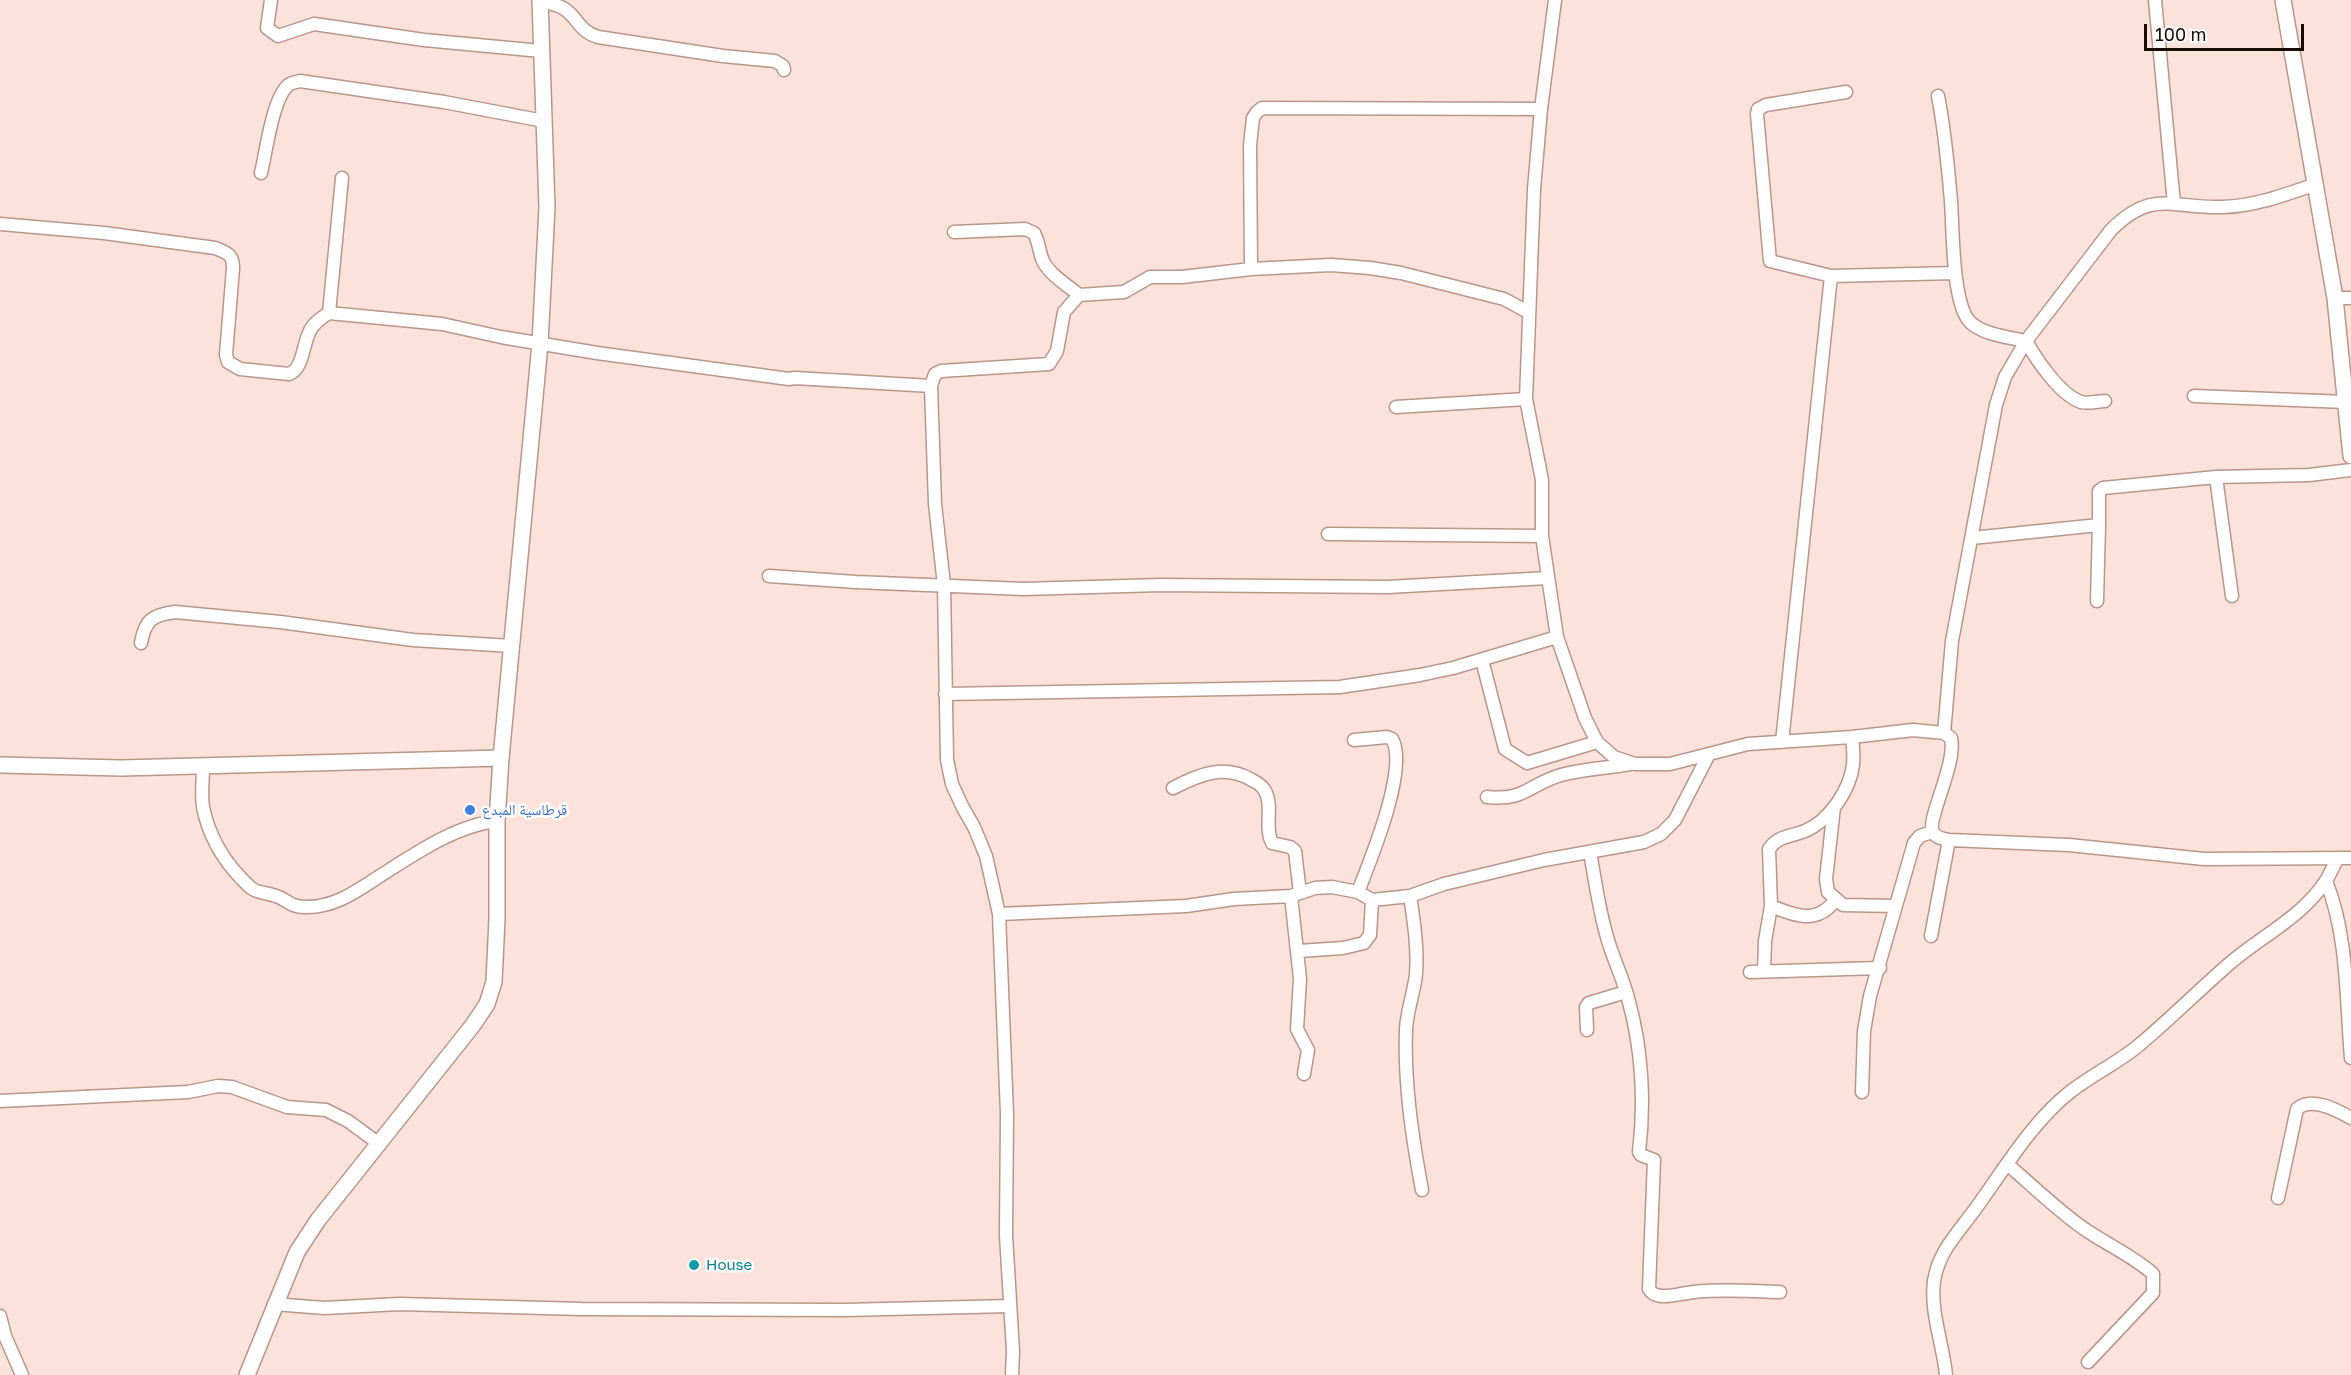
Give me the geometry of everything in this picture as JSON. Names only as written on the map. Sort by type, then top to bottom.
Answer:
[{"type":"street","points":[[271,0],[267,28],[272,34],[278,36],[314,24],[424,40],[541,51]]},
{"type":"street","points":[[1555,0],[1541,109],[1534,189],[1526,399],[1542,480],[1542,536],[1557,637],[1585,718],[1597,742],[1614,757],[1635,764]]},
{"type":"street","points":[[2155,0],[2174,204]]},
{"type":"street","points":[[2283,0],[2316,184],[2343,298],[2346,402],[2351,456]]},
{"type":"street","points":[[247,1375],[297,1252],[318,1220],[473,1025],[492,993],[497,919],[497,821],[501,758],[540,344],[547,207],[540,1],[556,3],[567,9],[588,33],[598,37],[775,61],[783,66],[784,70]]},
{"type":"street","points":[[261,173],[277,103],[284,90],[300,81],[444,102],[544,121]]},
{"type":"street","points":[[1846,92],[1766,105],[1758,109],[1756,114],[1770,261],[1831,276],[1955,273]]},
{"type":"street","points":[[1938,96],[1945,135],[1955,273],[1963,310],[1969,321],[1980,330],[2026,341],[2040,366],[2081,402],[2105,401]]},
{"type":"street","points":[[1251,269],[1250,145],[1253,118],[1262,108],[1541,109]]},
{"type":"street","points":[[329,313],[342,178]]},
{"type":"street","points":[[1944,733],[1952,641],[1996,405],[2005,377],[2026,341],[2097,248],[2124,217],[2140,207],[2174,204],[2222,207],[2266,201],[2316,184]]},
{"type":"street","points":[[0,224],[104,233],[215,248],[228,253],[232,256],[233,268],[226,355],[228,362],[240,369],[293,373],[297,369],[309,331],[329,313],[442,324],[540,344],[789,379],[931,386]]},
{"type":"street","points":[[954,232],[1025,229],[1034,233],[1039,241],[1042,258],[1047,267],[1079,295]]},
{"type":"street","points":[[1012,1375],[1006,1235],[1007,1114],[999,914],[986,856],[952,784],[947,759],[944,585],[935,504],[932,378],[941,371],[1049,364],[1057,351],[1064,312],[1079,295],[1124,292],[1150,277],[1182,277],[1251,269],[1331,265],[1370,268],[1401,273],[1504,299],[1528,312]]},
{"type":"street","points":[[1782,742],[1831,276]]},
{"type":"street","points":[[2194,396],[2346,402]]},
{"type":"street","points":[[1396,407],[1526,399]]},
{"type":"street","points":[[2097,601],[2099,491],[2103,488],[2216,477],[2309,475],[2351,470]]},
{"type":"street","points":[[2216,477],[2232,596]]},
{"type":"street","points":[[1972,538],[2098,525]]},
{"type":"street","points":[[1328,534],[1542,536]]},
{"type":"street","points":[[769,576],[1023,589],[1161,585],[1389,587],[1547,578]]},
{"type":"street","points":[[141,644],[143,632],[150,620],[158,614],[175,612],[280,622],[413,640],[512,646]]},
{"type":"street","points":[[945,694],[1340,687],[1420,675],[1482,660],[1557,637]]},
{"type":"street","points":[[1482,660],[1505,749],[1527,763],[1544,781]]},
{"type":"street","points":[[1487,797],[1519,796],[1544,781],[1563,775],[1635,764],[1670,764],[1748,744],[1852,737],[1913,730],[1944,733],[1951,738],[1953,748],[1947,777],[1931,823],[1932,832],[1937,837],[1949,840],[2069,845],[2204,859],[2351,858]]},
{"type":"street","points":[[1354,740],[1387,737],[1392,739],[1396,746],[1394,778],[1387,810],[1358,892]]},
{"type":"street","points":[[1764,971],[1765,941],[1771,906],[1769,849],[1781,837],[1807,831],[1834,807],[1846,790],[1853,766],[1852,737]]},
{"type":"street","points":[[1527,763],[1597,742]]},
{"type":"street","points":[[999,914],[1186,906],[1234,899],[1296,895],[1332,887],[1358,892],[1372,900],[1410,896],[1444,884],[1544,860],[1644,842],[1661,834],[1675,820],[1708,756]]},
{"type":"street","points":[[0,765],[121,768],[501,758]]},
{"type":"street","points":[[203,766],[203,806],[216,842],[227,863],[251,889],[276,896],[288,904],[303,907],[343,900],[441,841],[479,823],[497,821]]},
{"type":"street","points":[[1173,788],[1208,772],[1233,771],[1257,783],[1267,794],[1270,813],[1267,829],[1272,843],[1290,847],[1295,851],[1300,979],[1296,1029],[1308,1050],[1304,1074]]},
{"type":"street","points":[[1834,807],[1826,879],[1828,892],[1843,906],[1896,906]]},
{"type":"street","points":[[1862,1092],[1864,1031],[1870,996],[1880,968],[1914,843],[1920,836],[1932,832]]},
{"type":"street","points":[[1931,936],[1949,840]]},
{"type":"street","points":[[1590,852],[1606,937],[1626,992],[1635,1026],[1642,1129],[1639,1152],[1654,1160],[1649,1289],[1652,1293],[1669,1296],[1727,1291],[1780,1292]]},
{"type":"street","points":[[1946,1375],[1936,1328],[1934,1282],[1943,1251],[2007,1164],[2044,1116],[2071,1091],[2138,1046],[2229,964],[2278,928],[2308,901],[2326,881],[2338,858]]},
{"type":"street","points":[[2326,881],[2334,900],[2347,955],[2351,1058]]},
{"type":"street","points":[[1410,896],[1415,932],[1416,973],[1406,1028],[1408,1098],[1409,1120],[1422,1190]]},
{"type":"street","points":[[1771,906],[1807,918],[1822,913],[1836,899]]},
{"type":"street","points":[[1298,951],[1343,948],[1364,943],[1370,934],[1372,900]]},
{"type":"street","points":[[1750,972],[1880,968]]},
{"type":"street","points":[[1587,1030],[1586,1007],[1589,1003],[1626,992]]},
{"type":"street","points":[[0,1101],[188,1092],[218,1086],[232,1087],[287,1107],[326,1110],[348,1121],[378,1143]]},
{"type":"street","points":[[2278,1198],[2297,1109],[2302,1104],[2311,1102],[2351,1118]]},
{"type":"street","points":[[2007,1164],[2080,1226],[2112,1248],[2144,1265],[2153,1274],[2153,1293],[2088,1362]]},
{"type":"street","points":[[274,1304],[324,1308],[400,1304],[581,1310],[845,1310],[1010,1306]]},
{"type":"street","points":[[0,1316],[5,1336],[22,1375]]},
{"type":"place","name":"قرطاسية المبدع","points":[[470,810]]},
{"type":"place","name":"House","points":[[694,1265]]}]
